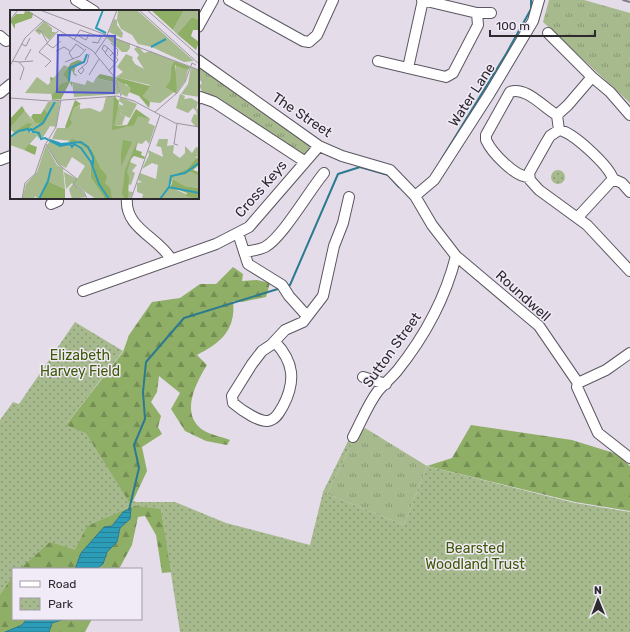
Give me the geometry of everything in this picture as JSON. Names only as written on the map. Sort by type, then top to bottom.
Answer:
[{"type":"street","points":[[76,0],[92,10]]},
{"type":"street","points":[[199,25],[213,0]]},
{"type":"street","points":[[229,0],[303,41],[309,42],[317,35],[333,0]]},
{"type":"street","points":[[408,68],[422,0],[477,13],[491,13]]},
{"type":"street","name":"Water Lane","points":[[415,196],[434,180],[490,93],[533,21],[539,0]]},
{"type":"street","points":[[378,61],[446,77],[453,73],[478,25],[477,13]]},
{"type":"street","points":[[548,33],[592,77],[610,92],[630,115]]},
{"type":"street","name":"The Street","points":[[199,61],[320,146],[342,156],[390,170],[415,196]]},
{"type":"street","points":[[556,116],[568,105],[592,77]]},
{"type":"street","points":[[0,93],[10,85]]},
{"type":"street","points":[[529,177],[520,176],[506,164],[488,144],[486,135],[512,91],[520,91],[531,97],[556,116],[559,130]]},
{"type":"street","name":"Cross Keys","points":[[199,98],[200,97],[214,102],[304,162]]},
{"type":"street","points":[[559,130],[550,136],[529,173],[529,177],[533,185],[578,217],[630,271]]},
{"type":"street","points":[[559,130],[568,133],[577,140],[608,169],[613,179],[622,183],[630,192]]},
{"type":"street","name":"Cross Keys","points":[[83,291],[216,244],[249,227],[304,162],[320,146]]},
{"type":"street","points":[[0,160],[10,156]]},
{"type":"street","points":[[244,252],[264,248],[276,239],[311,188],[324,173]]},
{"type":"street","points":[[578,217],[613,179]]},
{"type":"street","name":"Roundwell","points":[[415,196],[432,225],[456,256],[539,326],[578,383],[577,388],[598,433],[630,458]]},
{"type":"street","points":[[275,342],[287,357],[292,381],[287,398],[278,414],[271,421],[262,421],[233,403],[232,396],[262,351],[275,342],[285,330],[303,322],[323,296],[334,246],[343,223],[349,197]]},
{"type":"street","points":[[127,199],[129,216],[165,249],[171,259]]},
{"type":"street","points":[[238,233],[248,264],[282,285],[289,296],[308,316]]},
{"type":"street","name":"Sutton Street","points":[[353,437],[378,392],[386,384],[424,332],[440,305],[450,279],[456,256]]},
{"type":"street","points":[[578,383],[606,370],[630,353]]},
{"type":"street","points":[[363,377],[386,384]]},
{"type":"green space","points":[[549,0],[584,0],[630,13],[630,103],[543,22]]},
{"type":"green space","points":[[199,68],[308,143],[310,146],[310,151],[303,157],[204,95],[199,86],[202,83],[199,78]]},
{"type":"green space","points":[[555,170],[561,170],[565,174],[565,180],[561,184],[555,184],[551,180],[551,174]]},
{"type":"green space","points":[[233,267],[243,274],[242,281],[257,280],[270,283],[266,297],[242,302],[233,301],[232,320],[225,334],[213,346],[197,355],[207,365],[199,379],[193,395],[191,412],[193,419],[201,429],[230,440],[227,445],[206,441],[185,431],[171,409],[180,393],[159,376],[157,392],[151,402],[161,416],[158,427],[162,434],[142,447],[147,471],[133,501],[161,509],[172,572],[162,573],[156,535],[145,516],[138,517],[132,545],[120,568],[12,568],[12,620],[91,620],[85,632],[0,632],[0,494],[66,425],[123,352],[129,335],[152,302],[180,298],[200,284],[216,284]]},
{"type":"green space","points":[[75,322],[123,351],[66,425],[86,433],[129,502],[175,502],[226,523],[310,545],[323,492],[351,435],[355,437],[327,494],[404,525],[427,466],[575,503],[630,512],[630,632],[180,632],[161,509],[134,506],[87,526],[75,550],[50,542],[21,568],[12,568],[12,577],[0,595],[0,420],[13,402],[19,404]]},
{"type":"green space","points":[[471,425],[572,440],[617,454],[630,466],[630,511],[575,502],[427,466],[452,458]]},
{"type":"green space","points":[[365,428],[427,466],[404,525],[327,494],[355,437]]},
{"type":"water","points":[[131,508],[130,519],[120,528],[117,542],[107,552],[103,564],[97,568],[75,568],[81,553],[104,527],[112,526],[123,512]]},
{"type":"water","points":[[26,620],[62,620],[52,623],[49,632],[5,632],[22,625]]},
{"type":"waterway","points":[[441,160],[506,54],[531,9],[531,0]]},
{"type":"waterway","points":[[287,286],[290,285],[338,174],[360,167],[388,175],[399,187]]},
{"type":"waterway","points":[[129,510],[139,468],[134,445],[145,419],[143,392],[146,362],[184,318],[281,288]]},
{"type":"railway","points":[[623,0],[630,2]]},
{"type":"park label","name":"Elizabeth Harvey Field","points":[[80,364]]},
{"type":"park label","name":"Bearsted Woodland Trust","points":[[475,556]]}]
